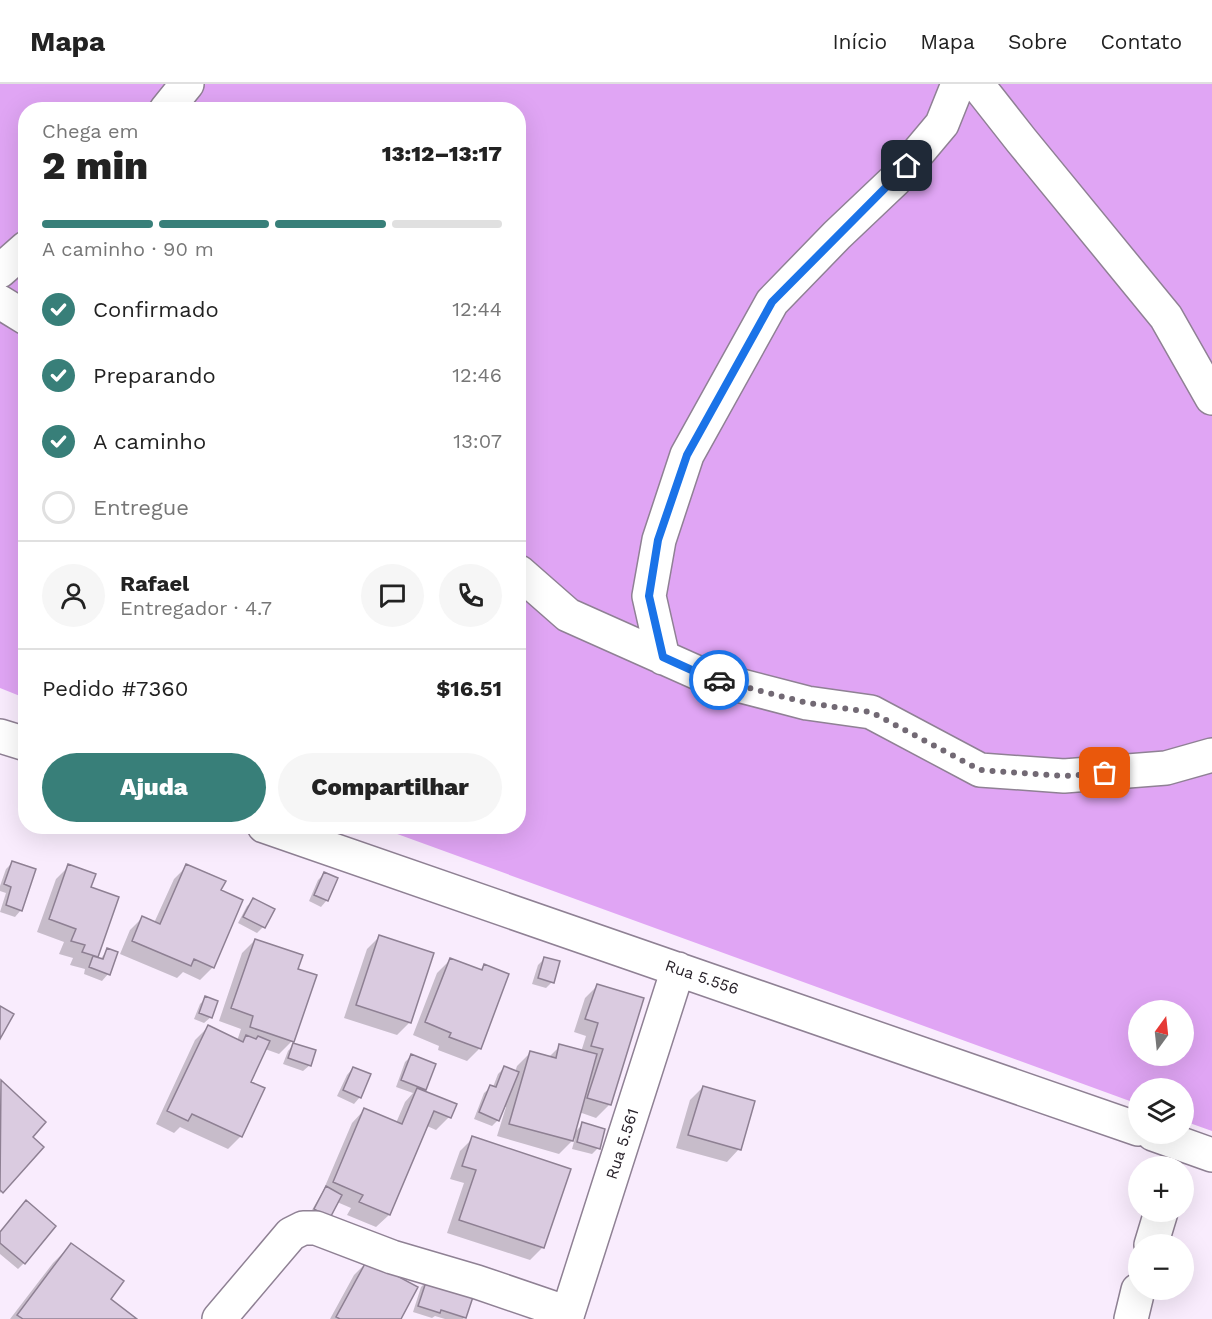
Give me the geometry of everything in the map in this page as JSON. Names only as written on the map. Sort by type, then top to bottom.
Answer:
[{"type":"street","points":[[172,102],[187,84]]},
{"type":"street","points":[[663,657],[649,596],[658,540],[687,455],[772,302],[895,180],[942,124],[958,84]]},
{"type":"street","points":[[978,84],[1021,141],[1166,317],[1212,398]]},
{"type":"street","points":[[0,271],[18,255]]},
{"type":"street","points":[[0,302],[18,313]]},
{"type":"street","points":[[526,578],[568,615],[663,657],[718,680],[807,703],[871,712],[980,770],[1064,776],[1166,768],[1212,754]]},
{"type":"street","points":[[0,736],[18,742]]},
{"type":"street","name":"Rua 5.556","points":[[287,834],[1128,1126]]},
{"type":"street","name":"Rua 5.561","points":[[567,1316],[678,969]]},
{"type":"street","points":[[219,1319],[291,1234],[303,1228],[316,1228],[392,1257],[477,1282],[567,1316]]},
{"type":"street","points":[[1131,1319],[1136,1300]]},
{"type":"shaded area","points":[[0,84],[1212,84],[1212,1131],[1194,1125],[1194,1078],[1128,1078],[1128,1100],[397,834],[526,834],[526,102],[18,102],[18,695],[0,688]]},
{"type":"building","points":[[12,861],[36,869],[22,911],[6,905],[11,887],[4,884]]},
{"type":"building","points":[[68,864],[96,874],[91,887],[119,897],[98,957],[82,952],[85,945],[71,941],[76,929],[49,919]]},
{"type":"building","points":[[186,864],[226,881],[221,890],[243,900],[214,968],[194,959],[191,966],[132,941],[142,916],[160,924]]},
{"type":"building","points":[[324,872],[338,878],[328,901],[314,895]]},
{"type":"building","points":[[253,898],[275,909],[265,928],[243,917]]},
{"type":"building","points":[[379,935],[434,953],[411,1023],[356,1005]]},
{"type":"building","points":[[255,939],[303,955],[298,969],[317,975],[294,1042],[250,1027],[253,1016],[231,1008]]},
{"type":"building","points":[[107,948],[118,952],[110,975],[89,967],[93,956],[103,959]]},
{"type":"building","points":[[544,957],[560,961],[554,983],[538,978]]},
{"type":"building","points":[[450,958],[482,970],[484,964],[509,974],[481,1049],[449,1037],[451,1033],[425,1022]]},
{"type":"building","points":[[597,984],[644,998],[611,1105],[587,1098],[603,1049],[591,1046],[598,1023],[585,1019]]},
{"type":"building","points":[[205,996],[218,1001],[212,1018],[199,1013]]},
{"type":"building","points":[[0,1006],[14,1014],[0,1039]]},
{"type":"building","points":[[208,1025],[243,1042],[246,1035],[256,1039],[258,1036],[270,1041],[251,1082],[265,1088],[242,1137],[192,1114],[188,1121],[167,1111]]},
{"type":"building","points":[[293,1043],[316,1050],[311,1066],[288,1058]]},
{"type":"building","points":[[559,1044],[597,1054],[573,1141],[509,1124],[530,1051],[556,1058]]},
{"type":"building","points":[[411,1054],[436,1064],[426,1090],[401,1080]]},
{"type":"building","points":[[504,1066],[519,1072],[499,1121],[479,1112],[490,1085],[496,1087]]},
{"type":"building","points":[[353,1067],[371,1074],[361,1098],[343,1090]]},
{"type":"building","points":[[1,1080],[46,1122],[33,1137],[44,1147],[3,1193],[0,1190]]},
{"type":"building","points":[[703,1086],[755,1101],[741,1150],[688,1135]]},
{"type":"building","points":[[417,1088],[457,1104],[451,1118],[434,1111],[390,1215],[359,1202],[363,1195],[333,1182],[364,1108],[402,1124]]},
{"type":"building","points":[[582,1122],[605,1129],[600,1149],[577,1142]]},
{"type":"building","points":[[472,1136],[571,1169],[544,1248],[459,1220],[476,1170],[462,1166]]},
{"type":"building","points":[[326,1186],[342,1195],[330,1218],[314,1209]]},
{"type":"building","points":[[26,1200],[56,1226],[25,1264],[0,1243],[0,1232]]},
{"type":"building","points":[[71,1243],[124,1281],[111,1299],[137,1319],[23,1319],[17,1315]]},
{"type":"building","points":[[367,1260],[418,1287],[401,1319],[340,1319],[336,1317]]},
{"type":"building","points":[[427,1279],[474,1294],[466,1318],[418,1306]]},
{"type":"way so far","points":[[719,680],[807,703],[871,712],[980,770],[1064,776],[1105,773]]},
{"type":"route","points":[[719,680],[663,657],[649,596],[658,540],[687,455],[772,302],[907,166]]}]
